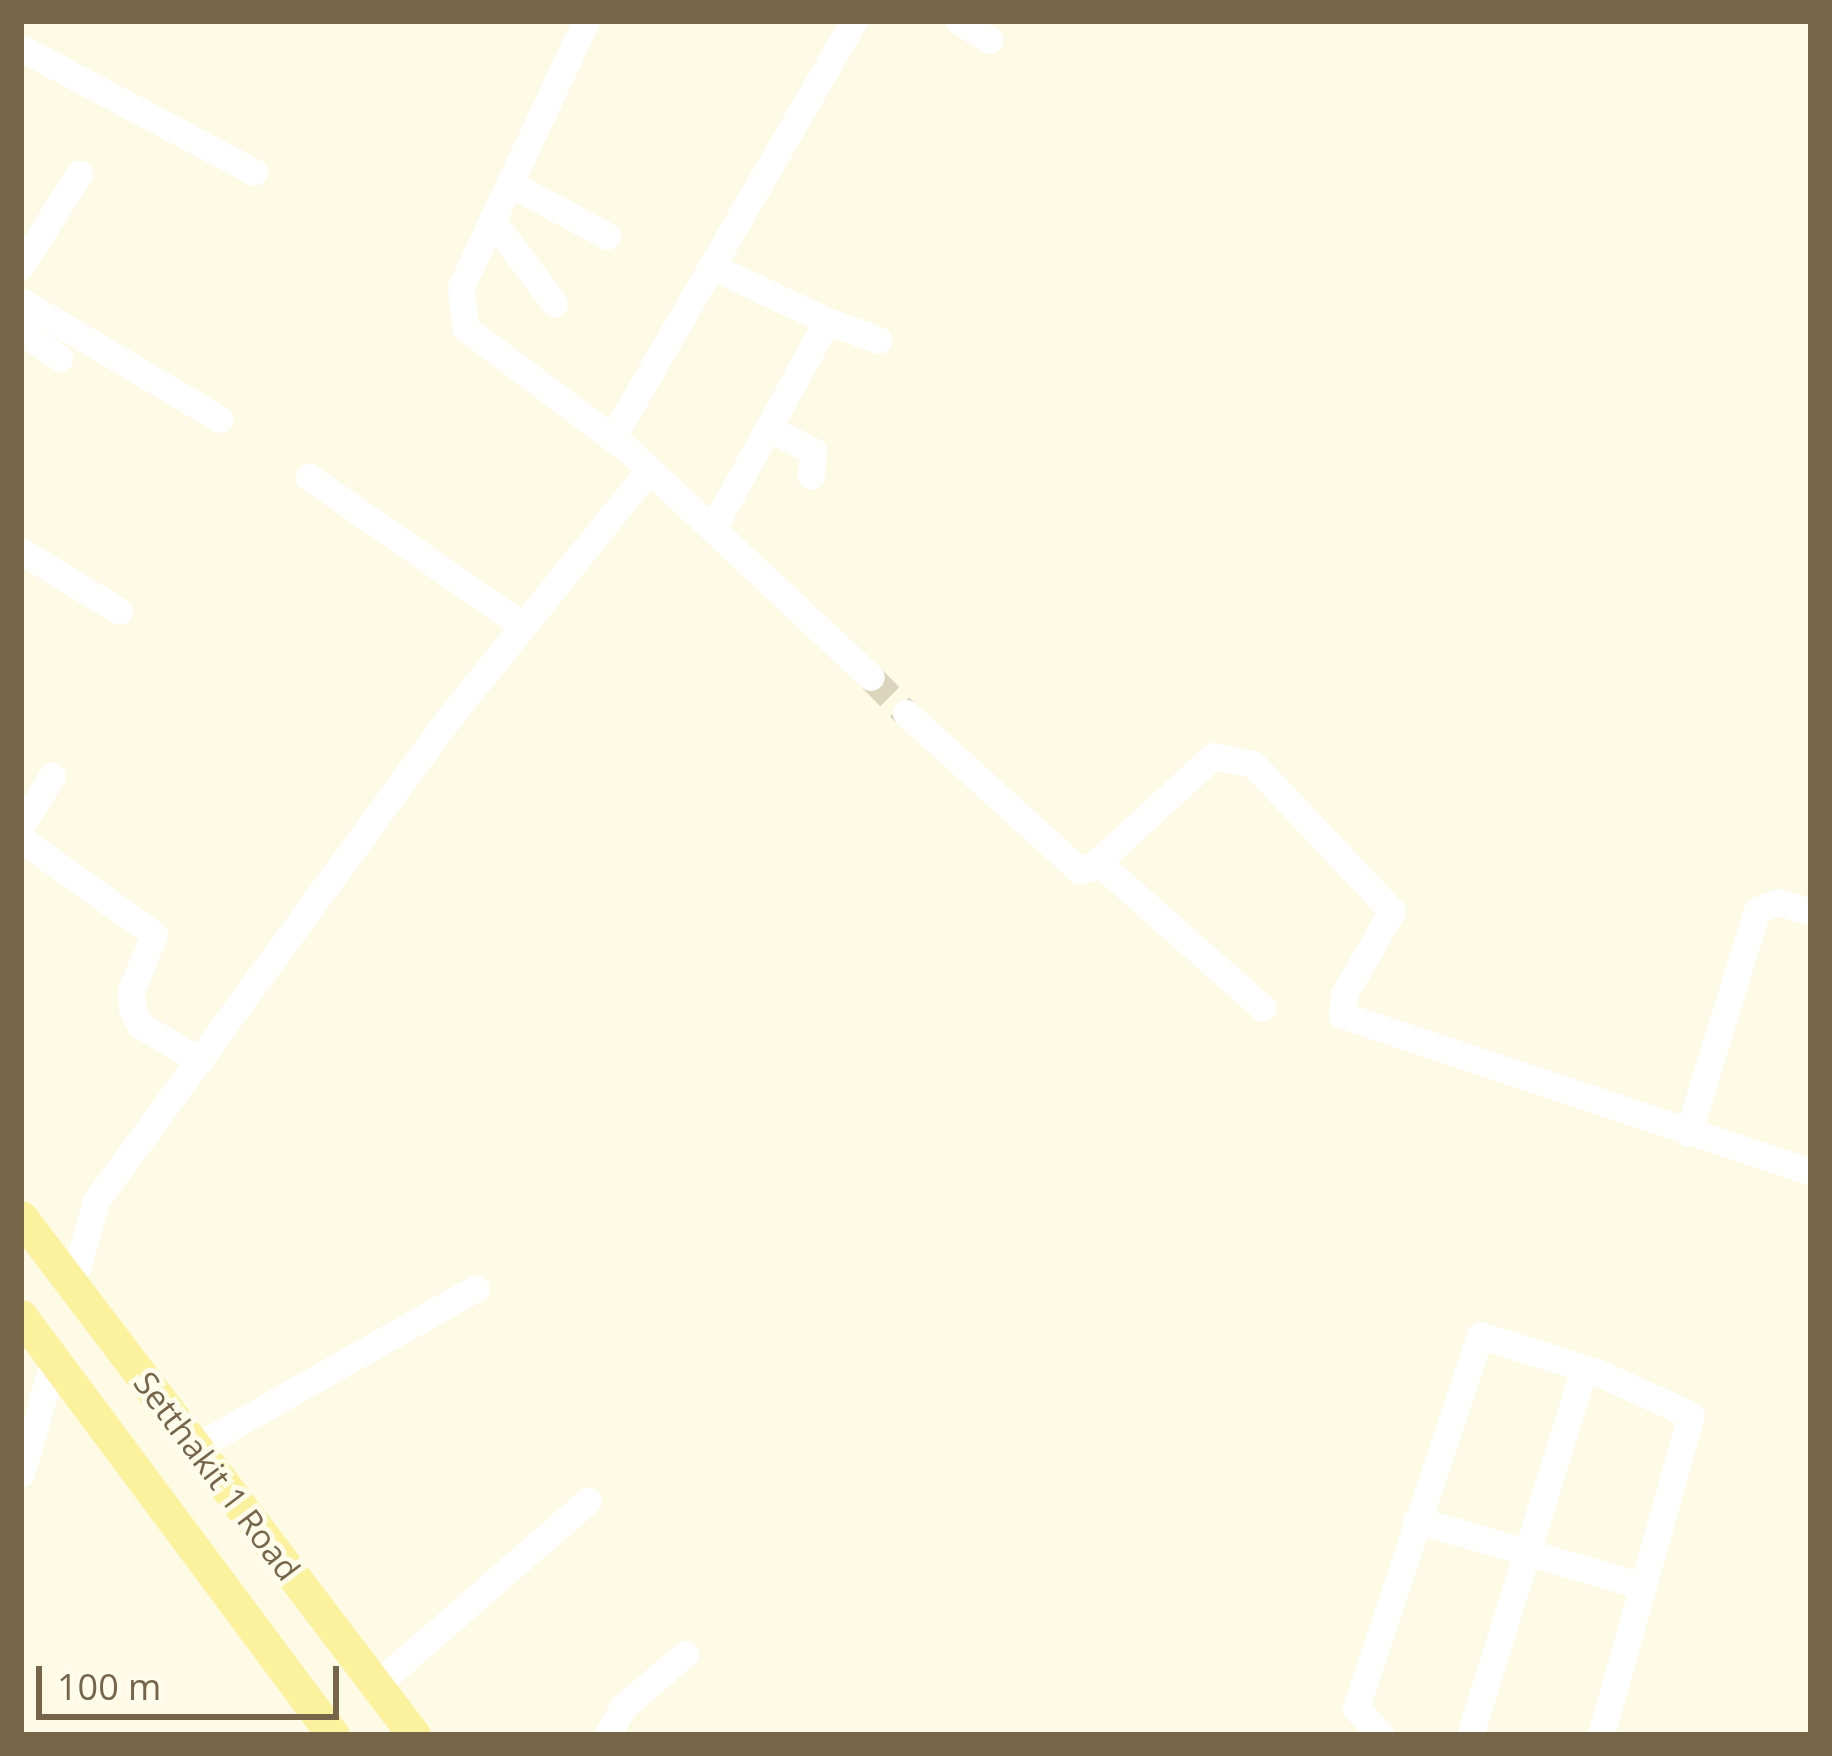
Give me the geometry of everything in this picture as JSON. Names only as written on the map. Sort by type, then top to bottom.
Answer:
[{"type":"main road","name":"Setthakit 1 Road","points":[[21,1217],[413,1735]]},
{"type":"main road","name":"Setthakit 1 Road","points":[[21,1316],[333,1735]]},
{"type":"street","points":[[586,21],[458,301],[465,328],[649,470],[871,677]]},
{"type":"street","points":[[611,438],[854,21]]},
{"type":"street","points":[[959,21],[988,40]]},
{"type":"street","points":[[21,48],[254,172]]},
{"type":"street","points":[[21,266],[79,174]]},
{"type":"street","points":[[511,184],[607,236]]},
{"type":"street","points":[[492,220],[554,303]]},
{"type":"street","points":[[712,267],[879,340]]},
{"type":"street","points":[[21,301],[220,419]]},
{"type":"street","points":[[714,526],[772,430],[827,321]]},
{"type":"street","points":[[21,331],[61,358]]},
{"type":"street","points":[[772,430],[812,451],[811,476]]},
{"type":"street","points":[[72,1286],[90,1211],[522,625],[649,470]]},
{"type":"street","points":[[308,477],[522,625]]},
{"type":"street","points":[[21,551],[119,611]]},
{"type":"street","points":[[906,713],[1066,865],[1079,870],[1098,862],[1214,756],[1253,764],[1392,911],[1344,994],[1342,1016],[1811,1172]]},
{"type":"street","points":[[21,826],[52,776]]},
{"type":"street","points":[[21,839],[154,934],[130,991],[132,1010],[140,1025],[200,1061]]},
{"type":"street","points":[[1098,862],[1263,1008]]},
{"type":"street","points":[[1688,1133],[1756,910],[1778,902],[1811,912]]},
{"type":"street","points":[[196,1447],[476,1288]]},
{"type":"street","points":[[1381,1735],[1356,1708],[1480,1335],[1585,1370],[1691,1415],[1601,1735]]},
{"type":"street","points":[[23,1456],[54,1359]]},
{"type":"street","points":[[1470,1735],[1585,1370]]},
{"type":"street","points":[[376,1685],[588,1501]]},
{"type":"street","points":[[1416,1520],[1643,1586]]},
{"type":"street","points":[[608,1735],[623,1707],[685,1654]]},
{"type":"tunnel","points":[[871,677],[906,713]]}]
